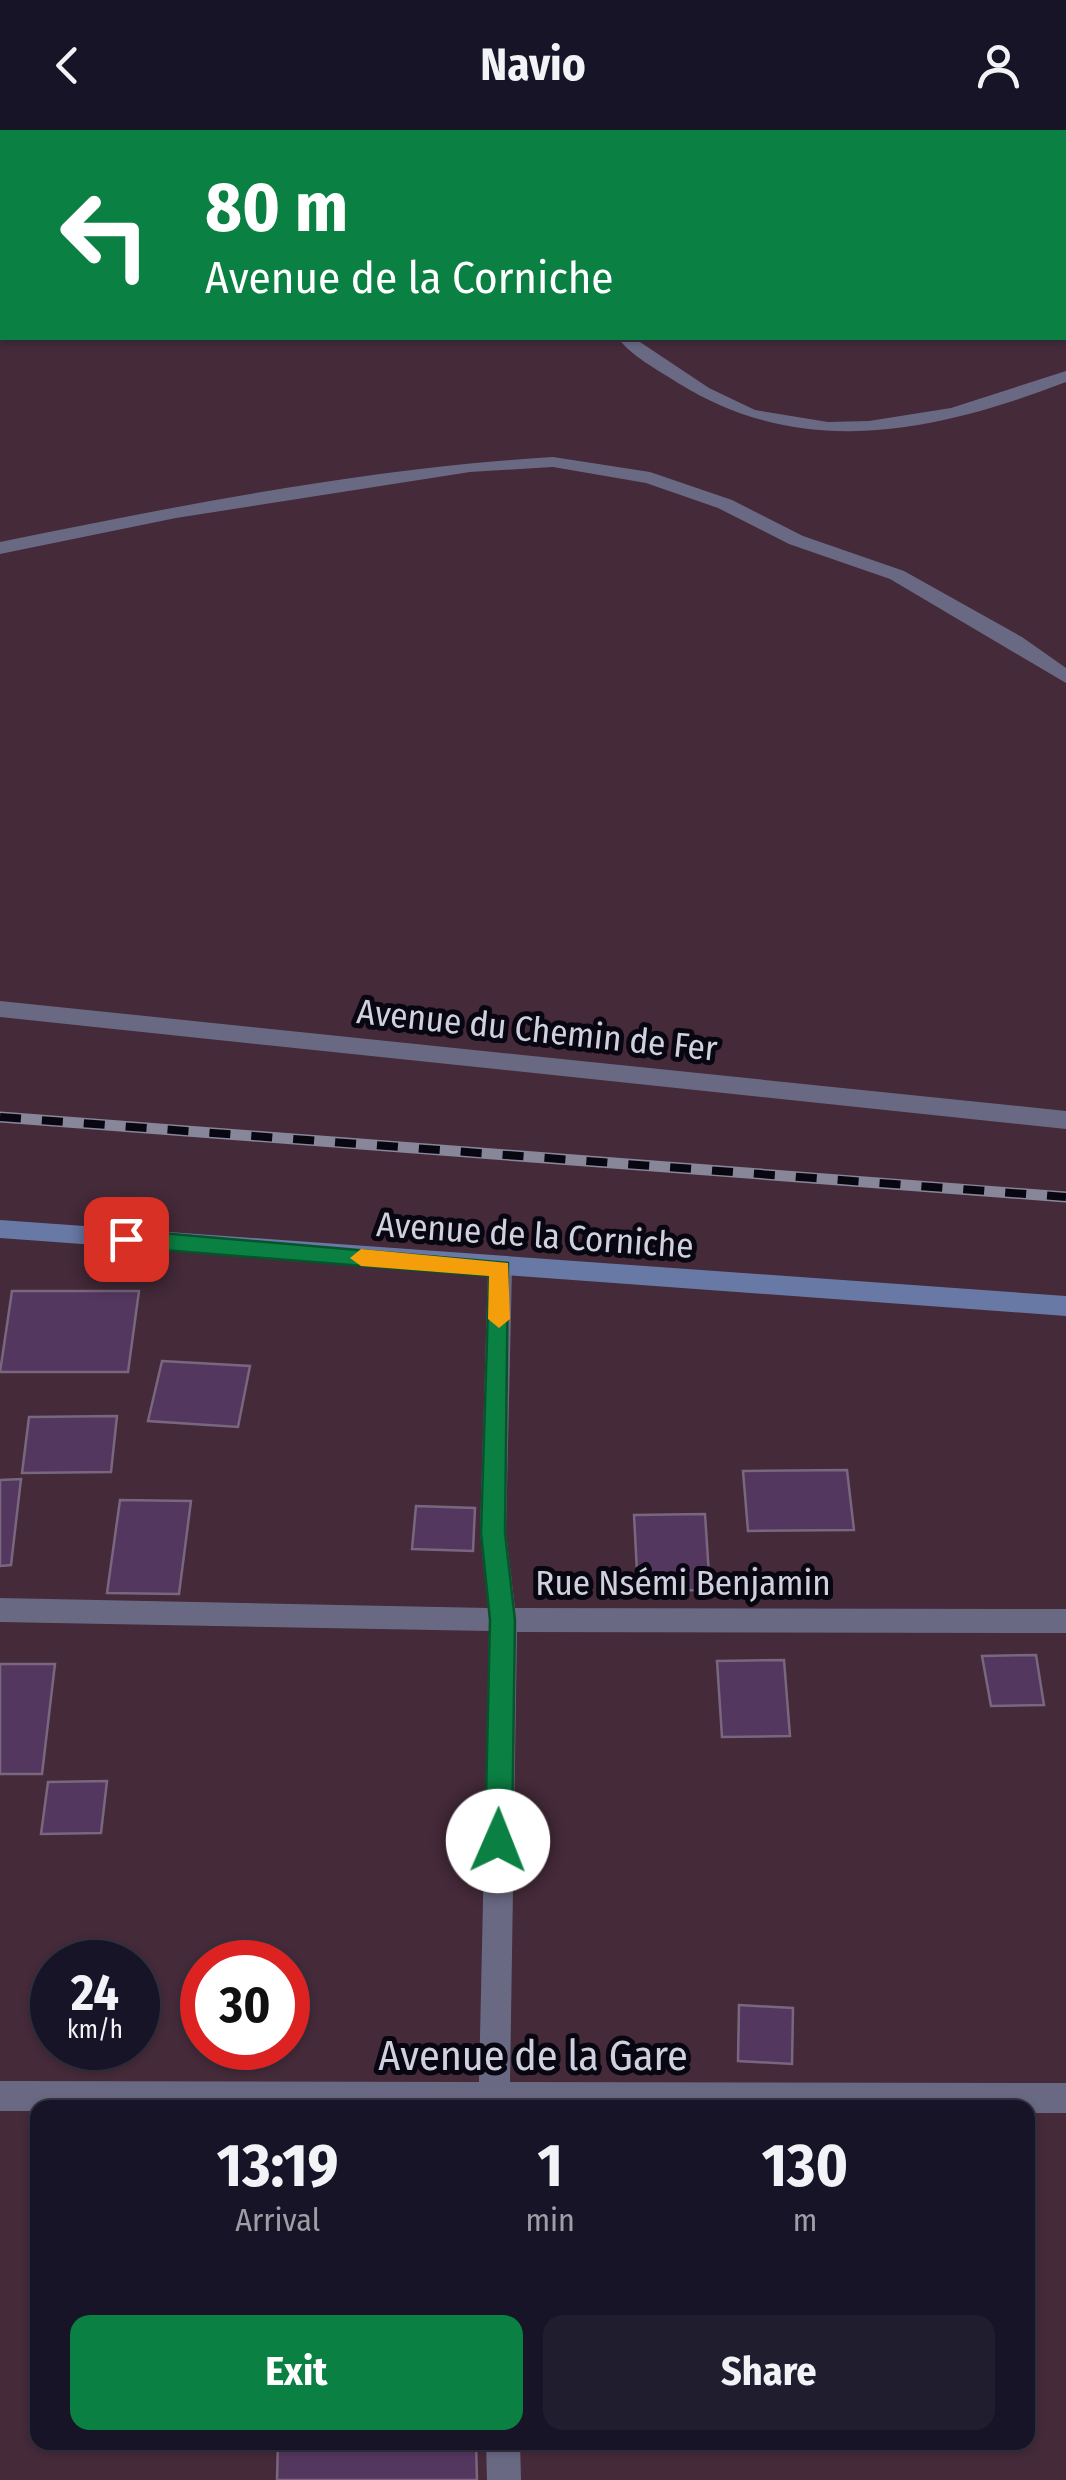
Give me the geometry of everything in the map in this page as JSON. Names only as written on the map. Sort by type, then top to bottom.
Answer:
[{"type":"street","points":[[0,548],[176,512],[470,467],[553,462],[650,478],[725,504],[796,540],[897,575],[1015,641],[1066,676]]},
{"type":"street","name":"Avenue du Chemin de Fer","points":[[0,1009],[1066,1120]]},
{"type":"street","name":"Avenue de la Corniche","points":[[0,1230],[500,1269],[1066,1306]]},
{"type":"street","points":[[494,2100],[503,1620],[493,1533],[500,1269]]},
{"type":"street","name":"Rue Nsémi Benjamin","points":[[0,1610],[503,1620],[1066,1621]]},
{"type":"street","name":"Avenue de la Gare","points":[[0,2096],[247,2100]]},
{"type":"street","name":"Avenue de la Gare","points":[[875,2100],[1066,2098]]},
{"type":"street","points":[[503,2450],[504,2480]]},
{"type":"lane","points":[[627,340],[645,355],[749,414],[832,426],[946,418],[1066,376]]},
{"type":"shaded area","points":[[0,340],[1066,340],[1066,2480],[0,2480]]},
{"type":"building","points":[[12,1291],[139,1291],[128,1372],[0,1372]]},
{"type":"building","points":[[162,1361],[250,1366],[238,1427],[148,1421]]},
{"type":"building","points":[[117,1416],[111,1472],[22,1473],[29,1417]]},
{"type":"building","points":[[847,1470],[854,1530],[748,1531],[743,1471]]},
{"type":"building","points":[[21,1479],[11,1565],[0,1566],[0,1480]]},
{"type":"building","points":[[120,1500],[191,1501],[179,1594],[107,1593]]},
{"type":"building","points":[[416,1506],[475,1508],[473,1551],[412,1549]]},
{"type":"building","points":[[705,1514],[710,1590],[638,1591],[634,1515]]},
{"type":"building","points":[[1036,1655],[1044,1705],[991,1706],[982,1656]]},
{"type":"building","points":[[784,1660],[790,1736],[722,1737],[717,1661]]},
{"type":"building","points":[[0,1664],[55,1664],[42,1774],[0,1774]]},
{"type":"building","points":[[107,1781],[101,1833],[41,1834],[48,1782]]},
{"type":"building","points":[[739,2005],[793,2008],[792,2064],[738,2061]]},
{"type":"building","points":[[278,2450],[476,2450],[477,2480],[277,2480]]},
{"type":"railway","points":[[0,1117],[1066,1197]]},
{"type":"slow traffic","points":[[361,1258],[500,1269],[499,1319]]},
{"type":"route","points":[[126,1239],[500,1269],[493,1533],[503,1620],[498,1841]]}]
